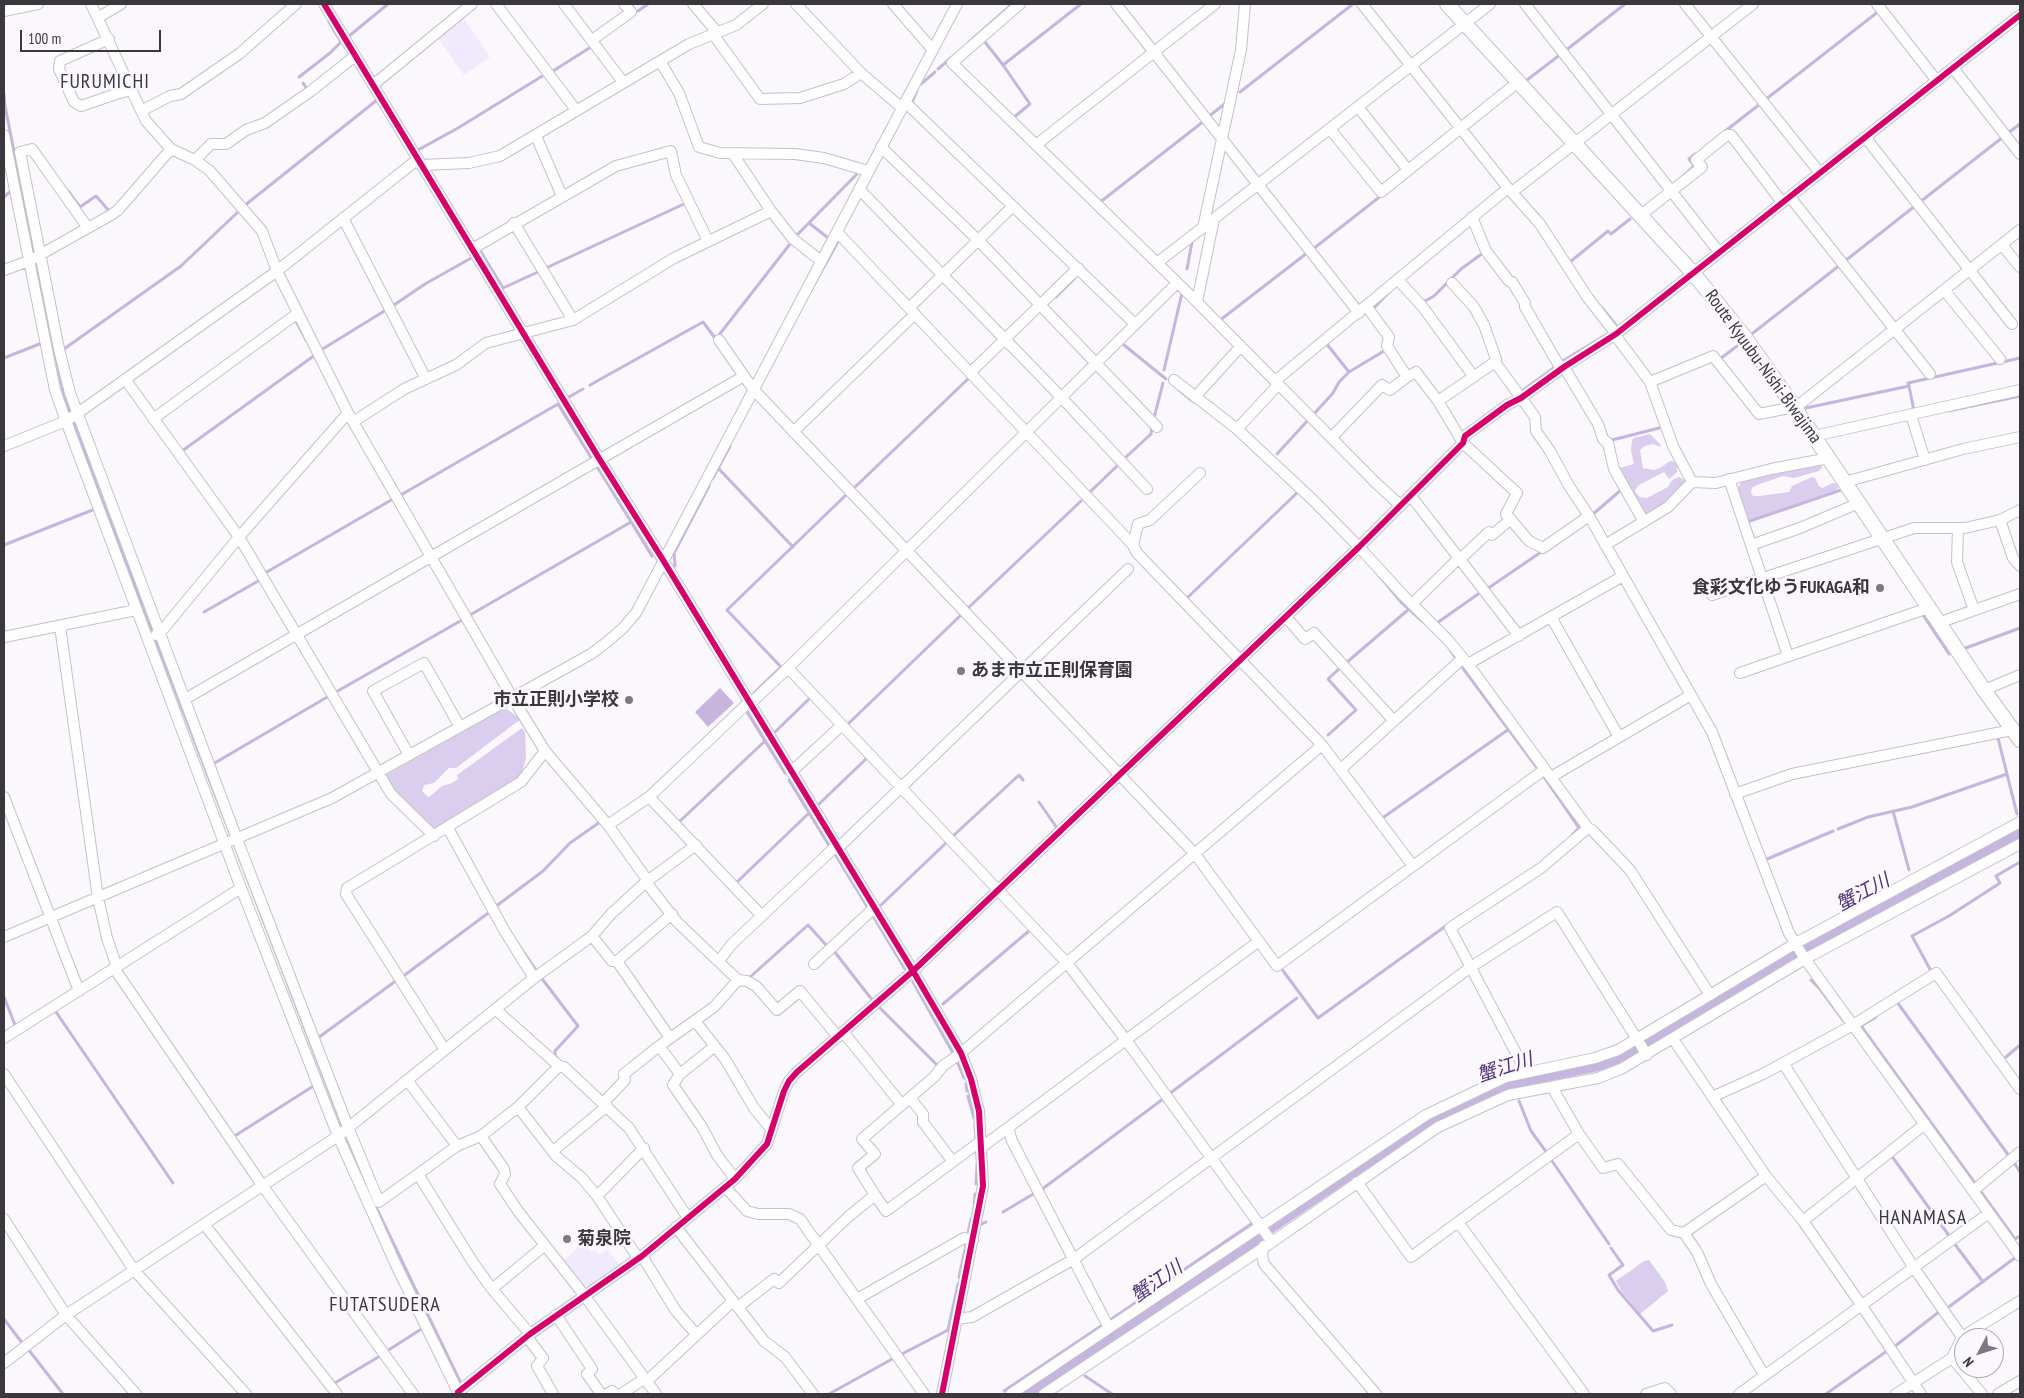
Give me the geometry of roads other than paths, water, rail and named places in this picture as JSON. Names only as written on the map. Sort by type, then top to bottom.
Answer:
[{"type":"main road","name":"Route Kyuubu-Nishi-Biwajima","points":[[1446,4],[1693,272],[1744,336],[1795,407],[1938,623],[2016,735]]},
{"type":"street","points":[[4,11],[38,4]]},
{"type":"street","points":[[91,4],[146,121],[171,149],[195,160],[210,171],[262,231],[277,271],[350,417],[545,751],[608,825],[677,922],[738,980],[747,981],[756,986],[777,1010],[800,991],[902,1105]]},
{"type":"street","points":[[98,17],[121,4]]},
{"type":"street","points":[[141,111],[170,96],[181,94],[239,54],[294,4]]},
{"type":"street","points":[[324,4],[913,971],[961,1054],[972,1079],[979,1111],[983,1186],[942,1394]]},
{"type":"street","points":[[373,85],[472,4]]},
{"type":"street","points":[[496,4],[576,110]]},
{"type":"street","points":[[564,4],[624,82]]},
{"type":"street","points":[[592,40],[631,12],[624,4]]},
{"type":"street","points":[[693,4],[760,98],[800,98],[844,84],[861,72]]},
{"type":"street","points":[[796,4],[861,72],[903,105],[1014,206],[1135,324]]},
{"type":"street","points":[[892,4],[933,50]]},
{"type":"street","points":[[4,937],[332,798],[591,654],[607,642],[636,613],[868,171],[958,4]]},
{"type":"street","points":[[1020,4],[952,63],[1157,263],[1401,506]]},
{"type":"street","points":[[1116,4],[1259,185],[1363,310],[1388,337],[1387,346],[1407,377]]},
{"type":"street","points":[[1036,145],[1215,4]]},
{"type":"street","points":[[1202,228],[1241,50],[1245,4]]},
{"type":"street","points":[[1362,4],[1510,190],[1540,224],[1588,298],[1650,382],[1673,446],[1692,482]]},
{"type":"street","points":[[1157,263],[1490,4]]},
{"type":"street","points":[[1525,4],[1719,252]]},
{"type":"street","points":[[1685,4],[1820,173]]},
{"type":"street","points":[[1237,430],[1277,383],[1472,217],[1611,115],[1753,4]]},
{"type":"street","points":[[1877,4],[1937,81]]},
{"type":"street","points":[[4,446],[72,417],[277,271],[343,218],[420,162],[478,161],[500,156],[688,44],[736,25],[758,5]]},
{"type":"street","points":[[88,228],[32,149],[20,152],[55,390],[72,417],[231,842],[396,1265],[459,1391],[556,1315],[640,1257],[726,1188],[768,1144],[771,1129],[789,1081],[913,971],[1359,547],[1464,442],[1465,436],[1507,405],[1521,398],[1616,334],[2020,15]]},
{"type":"street","points":[[109,39],[60,61],[59,69],[74,102],[81,106],[132,90]]},
{"type":"street","points":[[195,160],[211,144],[226,144],[246,130],[265,123],[311,91],[356,56]]},
{"type":"street","points":[[660,61],[679,93],[699,147],[720,153],[795,154],[824,158],[868,171]]},
{"type":"street","points":[[1953,68],[2020,154]]},
{"type":"street","points":[[1330,129],[1381,192],[1518,82]]},
{"type":"street","points":[[1358,107],[1408,170]]},
{"type":"street","points":[[4,135],[36,258]]},
{"type":"street","points":[[1641,215],[1702,167],[1696,160],[1727,135],[1731,136],[1930,374]]},
{"type":"street","points":[[536,136],[562,196]]},
{"type":"street","points":[[1865,138],[2012,324]]},
{"type":"street","points":[[881,147],[978,240],[1098,363],[1157,427]]},
{"type":"street","points":[[4,270],[36,258],[118,210],[171,149]]},
{"type":"street","points":[[472,248],[616,166],[671,151],[676,175],[708,241]]},
{"type":"street","points":[[732,154],[771,211],[793,239],[821,262]]},
{"type":"street","points":[[859,189],[943,274],[1147,489]]},
{"type":"street","points":[[793,432],[912,311],[943,274],[1014,206]]},
{"type":"street","points":[[153,635],[239,537],[350,417],[456,365],[486,343],[573,320],[674,258],[771,211]]},
{"type":"street","points":[[1472,217],[1486,251],[1509,281],[1512,282],[1526,303],[1525,307],[1598,424],[1603,439],[1608,443],[1614,469],[1644,522]]},
{"type":"street","points":[[343,218],[426,379]]},
{"type":"street","points":[[1196,302],[1214,219]]},
{"type":"street","points":[[514,223],[573,320]]},
{"type":"street","points":[[1650,382],[1713,356],[1759,414],[1795,407],[2020,230]]},
{"type":"street","points":[[837,232],[1132,545],[1137,553],[1322,745],[1413,866]]},
{"type":"street","points":[[2002,245],[2020,267]]},
{"type":"street","points":[[970,373],[1078,268]]},
{"type":"street","points":[[1398,280],[1422,306],[1474,377]]},
{"type":"street","points":[[1452,282],[1474,307],[1484,325],[1496,359],[1495,362],[1535,417],[1536,431],[1550,451],[1605,545],[1712,732],[1789,933],[1805,959],[1989,1213],[2016,1242],[2020,1256]]},
{"type":"street","points":[[608,825],[649,797],[788,668],[1177,283]]},
{"type":"street","points":[[1944,290],[2000,360]]},
{"type":"street","points":[[154,419],[298,313]]},
{"type":"street","points":[[719,340],[753,389],[1195,854],[1277,966],[1413,866],[1548,773],[1619,737],[1691,695]]},
{"type":"street","points":[[1196,397],[1240,346]]},
{"type":"street","points":[[1438,401],[1495,362]]},
{"type":"street","points":[[1332,437],[1382,385],[1390,390],[1416,372],[1438,401],[1464,442],[1517,493],[1506,514],[1529,541],[1543,548],[1588,516]]},
{"type":"street","points":[[185,700],[744,376]]},
{"type":"street","points":[[125,379],[239,537],[391,794],[434,836]]},
{"type":"street","points":[[1174,380],[1237,430],[1314,501],[1448,640],[1466,661],[1588,828],[1630,870],[1710,994]]},
{"type":"street","points":[[1814,436],[2020,390]]},
{"type":"street","points":[[1911,415],[1926,460]]},
{"type":"street","points":[[72,417],[136,610],[153,635],[185,700],[231,842],[241,888],[344,1131],[379,1202],[458,1146],[481,1136],[518,1107],[559,1066]]},
{"type":"street","points":[[1845,482],[1963,449],[2020,437]]},
{"type":"street","points":[[1692,482],[1716,483],[1770,469],[1829,458]]},
{"type":"street","points":[[1132,545],[1138,524],[1150,520],[1200,473]]},
{"type":"street","points":[[1729,479],[1788,656]]},
{"type":"street","points":[[1605,545],[1672,504],[1692,482]]},
{"type":"street","points":[[1410,496],[1519,636]]},
{"type":"street","points":[[1751,545],[1800,528],[1859,503]]},
{"type":"street","points":[[1712,595],[1914,528],[1958,528],[1986,524],[2000,520],[2020,510]]},
{"type":"street","points":[[1412,604],[1489,532],[1492,535],[1511,519]]},
{"type":"street","points":[[2000,520],[2013,558],[2020,566]]},
{"type":"street","points":[[1958,528],[1957,562],[1974,610]]},
{"type":"street","points":[[720,961],[731,945],[901,787],[1128,569]]},
{"type":"street","points":[[1341,769],[1394,721],[1466,661],[1519,636],[1623,576]]},
{"type":"street","points":[[1938,623],[2020,594]]},
{"type":"street","points":[[1740,673],[1928,608]]},
{"type":"street","points":[[4,637],[136,610]]},
{"type":"street","points":[[1286,616],[1305,639],[1314,633],[1394,721]]},
{"type":"street","points":[[1551,617],[1619,737]]},
{"type":"street","points":[[60,626],[98,898],[106,938],[116,968],[262,1185],[413,1394]]},
{"type":"street","points":[[409,755],[373,691],[424,663],[460,726]]},
{"type":"street","points":[[788,668],[1067,963],[1126,1040],[1262,1226],[1269,1243]]},
{"type":"street","points":[[1984,690],[2020,674]]},
{"type":"street","points":[[791,772],[842,725]]},
{"type":"street","points":[[1735,794],[1792,774],[2016,735]]},
{"type":"street","points":[[1259,941],[1008,1128],[954,1162],[886,1211],[858,1168],[875,1154],[862,1139],[934,1077],[943,1066],[961,1054],[1322,745]]},
{"type":"street","points":[[445,1050],[346,894],[346,888],[448,828],[521,782],[545,751]]},
{"type":"street","points":[[4,797],[79,991]]},
{"type":"street","points":[[649,797],[762,916]]},
{"type":"street","points":[[1011,1394],[1426,1115],[1506,1077],[1595,1058],[1618,1050],[1638,1040],[1710,994],[1796,943],[2020,822]]},
{"type":"street","points":[[448,828],[504,930],[534,978]]},
{"type":"street","points":[[1526,1072],[1450,928],[1541,868],[1588,828]]},
{"type":"street","points":[[1044,1394],[1438,1127],[1508,1095],[1598,1078],[1621,1069],[1805,959],[2020,844]]},
{"type":"street","points":[[4,1363],[66,1315],[344,1131],[534,978],[592,936],[611,914],[647,882],[696,845]]},
{"type":"street","points":[[4,1038],[241,888]]},
{"type":"street","points":[[814,964],[874,908]]},
{"type":"street","points":[[957,1319],[972,1317],[1074,1259],[1211,1156],[1471,967],[1557,912],[1647,1054]]},
{"type":"street","points":[[617,961],[672,914]]},
{"type":"street","points":[[592,936],[612,961],[617,961],[670,1038]]},
{"type":"street","points":[[1712,1097],[1783,1064],[1853,1026],[1936,973],[2020,1089]]},
{"type":"street","points":[[552,1151],[606,1104],[625,1080],[624,1074],[659,1046],[714,1007],[738,980]]},
{"type":"street","points":[[495,1009],[559,1066],[564,1067],[606,1104],[629,1128],[644,1148],[688,1218]]},
{"type":"street","points":[[696,1021],[725,1059],[754,1108],[771,1129]]},
{"type":"street","points":[[1673,1039],[1766,1176],[1802,1221],[1921,1394]]},
{"type":"street","points":[[659,1046],[680,1074]]},
{"type":"street","points":[[715,1046],[680,1074],[673,1085],[735,1179]]},
{"type":"street","points":[[1783,1064],[1914,1268],[1956,1328]]},
{"type":"street","points":[[4,1074],[134,1270],[246,1394]]},
{"type":"street","points":[[407,1080],[458,1146]]},
{"type":"street","points":[[1552,1087],[1579,1134],[1603,1168],[1618,1164],[1671,1230],[1684,1233],[1697,1252],[1711,1284],[1764,1375]]},
{"type":"street","points":[[910,1098],[923,1114],[923,1122],[954,1162]]},
{"type":"street","points":[[518,1107],[552,1151],[582,1178],[597,1196],[676,1311],[696,1334]]},
{"type":"street","points":[[1802,1221],[1924,1124]]},
{"type":"street","points":[[1008,1128],[1012,1141],[1109,1328]]},
{"type":"street","points":[[1357,1182],[1411,1257],[1579,1134]]},
{"type":"street","points":[[481,1136],[504,1169],[505,1174],[500,1184],[544,1246],[584,1295],[656,1394]]},
{"type":"street","points":[[597,1196],[644,1148]]},
{"type":"street","points":[[1973,1191],[2020,1152]]},
{"type":"street","points":[[418,1174],[472,1261],[529,1335],[543,1358],[537,1366],[553,1394]]},
{"type":"street","points":[[1684,1233],[1766,1176]]},
{"type":"street","points":[[726,1188],[748,1211],[758,1214],[789,1214],[800,1219],[924,1394]]},
{"type":"street","points":[[621,1394],[645,1380],[694,1338],[696,1334],[736,1304],[774,1279],[779,1283],[848,1217],[875,1195]]},
{"type":"street","points":[[1739,1394],[1989,1213]]},
{"type":"street","points":[[4,1219],[66,1315],[136,1394]]},
{"type":"street","points":[[1458,1222],[1584,1394]]},
{"type":"street","points":[[204,1224],[337,1394]]},
{"type":"street","points":[[676,1227],[764,1341],[785,1357],[813,1394]]},
{"type":"street","points":[[857,1298],[964,1238],[972,1240]]},
{"type":"street","points":[[1269,1243],[1262,1255],[1264,1264],[1376,1394]]},
{"type":"street","points":[[492,1289],[544,1246]]},
{"type":"street","points":[[1976,1328],[2020,1301]]},
{"type":"street","points":[[556,1315],[592,1370],[586,1374],[601,1394]]},
{"type":"street","points":[[1896,1394],[1952,1358],[1954,1354]]},
{"type":"street","points":[[1952,1358],[1982,1394]]},
{"type":"street","points":[[1998,1394],[2020,1381]]},
{"type":"street","points":[[1646,1394],[1666,1388],[1671,1394]]},
{"type":"street","points":[[607,1394],[612,1391],[615,1394]]},
{"type":"waterway","points":[[349,36],[388,4]]},
{"type":"waterway","points":[[638,11],[648,4]]},
{"type":"waterway","points":[[969,42],[1012,4]]},
{"type":"waterway","points":[[1015,120],[1013,118],[1030,104],[1003,65],[1081,4]]},
{"type":"waterway","points":[[1240,92],[1353,4]]},
{"type":"waterway","points":[[1565,51],[1625,4]]},
{"type":"waterway","points":[[1765,100],[1879,11]]},
{"type":"waterway","points":[[299,77],[341,42],[329,22]]},
{"type":"waterway","points":[[985,42],[1003,65]]},
{"type":"waterway","points":[[553,71],[591,47]]},
{"type":"waterway","points":[[1527,80],[1561,54]]},
{"type":"waterway","points":[[938,69],[951,58]]},
{"type":"waterway","points":[[921,84],[935,72]]},
{"type":"waterway","points":[[418,150],[458,128],[544,75],[543,73]]},
{"type":"waterway","points":[[303,83],[307,89],[305,91]]},
{"type":"waterway","points":[[913,104],[912,102],[917,91]]},
{"type":"waterway","points":[[4,94],[46,312]]},
{"type":"waterway","points":[[244,206],[377,100],[378,102]]},
{"type":"waterway","points":[[1208,117],[1227,102]]},
{"type":"waterway","points":[[1724,132],[1760,104]]},
{"type":"waterway","points":[[1099,203],[1204,121]]},
{"type":"waterway","points":[[2008,133],[2020,124]]},
{"type":"waterway","points":[[1920,202],[2003,137]]},
{"type":"waterway","points":[[1682,177],[1694,166],[1689,159],[1695,154]]},
{"type":"waterway","points":[[796,236],[857,174]]},
{"type":"waterway","points":[[4,197],[11,191],[12,193]]},
{"type":"waterway","points":[[68,191],[80,207],[96,196],[110,212]]},
{"type":"waterway","points":[[1313,249],[1382,195]]},
{"type":"waterway","points":[[546,268],[686,203]]},
{"type":"waterway","points":[[1845,261],[1915,206]]},
{"type":"waterway","points":[[64,349],[181,266],[239,211]]},
{"type":"waterway","points":[[1571,264],[1570,262],[1608,231],[1611,234],[1630,219]]},
{"type":"waterway","points":[[809,223],[827,237]]},
{"type":"waterway","points":[[815,283],[840,238]]},
{"type":"waterway","points":[[1187,269],[1192,242]]},
{"type":"waterway","points":[[719,335],[790,244]]},
{"type":"waterway","points":[[481,252],[503,288],[540,271]]},
{"type":"waterway","points":[[1219,321],[1307,253]]},
{"type":"waterway","points":[[1423,302],[1434,296],[1461,269],[1483,253]]},
{"type":"waterway","points":[[394,305],[425,284],[473,257]]},
{"type":"waterway","points":[[1753,333],[1840,265]]},
{"type":"waterway","points":[[1056,297],[1075,278]]},
{"type":"waterway","points":[[1373,309],[1389,292]]},
{"type":"waterway","points":[[1164,370],[1183,294]]},
{"type":"waterway","points":[[1602,308],[1616,325]]},
{"type":"waterway","points":[[321,350],[386,310]]},
{"type":"waterway","points":[[296,321],[306,340]]},
{"type":"waterway","points":[[590,385],[703,322],[715,338]]},
{"type":"waterway","points":[[1561,362],[1609,333]]},
{"type":"waterway","points":[[4,358],[42,343]]},
{"type":"waterway","points":[[1326,343],[1349,372]]},
{"type":"waterway","points":[[1720,359],[1741,343]]},
{"type":"waterway","points":[[1124,345],[1166,379]]},
{"type":"waterway","points":[[1313,415],[1349,372],[1384,351]]},
{"type":"waterway","points":[[55,352],[64,396],[104,505],[343,1128]]},
{"type":"waterway","points":[[182,451],[315,355]]},
{"type":"waterway","points":[[1909,386],[1908,383],[2020,358]]},
{"type":"waterway","points":[[1522,391],[1555,367]]},
{"type":"waterway","points":[[853,489],[970,377]]},
{"type":"waterway","points":[[1154,418],[1163,383]]},
{"type":"waterway","points":[[1806,408],[1909,386],[1914,411]]},
{"type":"waterway","points":[[567,398],[583,389]]},
{"type":"waterway","points":[[1179,390],[1194,402]]},
{"type":"waterway","points":[[1948,411],[2020,396]]},
{"type":"waterway","points":[[399,496],[558,404],[592,459]]},
{"type":"waterway","points":[[1277,454],[1309,419]]},
{"type":"waterway","points":[[1612,440],[1663,427]]},
{"type":"waterway","points":[[1125,458],[1151,434],[1152,428]]},
{"type":"waterway","points":[[713,478],[730,446]]},
{"type":"waterway","points":[[1090,492],[1119,464]]},
{"type":"waterway","points":[[598,468],[652,556]]},
{"type":"waterway","points":[[718,468],[793,547]]},
{"type":"waterway","points":[[675,566],[674,553],[709,486]]},
{"type":"waterway","points":[[1592,515],[1621,490]]},
{"type":"waterway","points":[[1747,522],[1841,490]]},
{"type":"waterway","points":[[1186,599],[1298,492]]},
{"type":"waterway","points":[[754,693],[781,667],[727,610],[848,493]]},
{"type":"waterway","points":[[265,573],[393,499]]},
{"type":"waterway","points":[[967,609],[1081,501]]},
{"type":"waterway","points":[[4,545],[95,509],[94,506]]},
{"type":"waterway","points":[[470,615],[631,522]]},
{"type":"waterway","points":[[1487,589],[1544,550]]},
{"type":"waterway","points":[[1376,572],[1402,603],[1423,622]]},
{"type":"waterway","points":[[204,612],[260,580],[259,578]]},
{"type":"waterway","points":[[1437,623],[1481,592]]},
{"type":"waterway","points":[[1346,663],[1409,609]]},
{"type":"waterway","points":[[847,725],[962,614]]},
{"type":"waterway","points":[[1923,615],[1949,654]]},
{"type":"waterway","points":[[336,692],[462,620]]},
{"type":"waterway","points":[[1963,649],[2020,628]]},
{"type":"waterway","points":[[1450,650],[1455,657]]},
{"type":"waterway","points":[[1462,667],[1538,769]]},
{"type":"waterway","points":[[1328,735],[1356,710],[1328,679],[1339,669]]},
{"type":"waterway","points":[[214,766],[213,764],[329,696]]},
{"type":"waterway","points":[[775,732],[810,698]]},
{"type":"waterway","points":[[747,712],[785,773]]},
{"type":"waterway","points":[[1381,819],[1509,729]]},
{"type":"waterway","points":[[1998,738],[2017,814]]},
{"type":"waterway","points":[[679,822],[765,741]]},
{"type":"waterway","points":[[819,804],[867,758],[865,756]]},
{"type":"waterway","points":[[1838,829],[1868,817],[1912,807],[2007,774]]},
{"type":"waterway","points":[[953,836],[1019,775],[1023,780]]},
{"type":"waterway","points":[[1544,777],[1579,828],[1572,835]]},
{"type":"waterway","points":[[789,780],[830,847]]},
{"type":"waterway","points":[[1039,802],[1057,828]]},
{"type":"waterway","points":[[1893,811],[1909,870]]},
{"type":"waterway","points":[[735,881],[736,883],[809,813]]},
{"type":"waterway","points":[[495,907],[543,871],[570,843],[600,822]]},
{"type":"waterway","points":[[1765,860],[1833,831]]},
{"type":"waterway","points":[[881,905],[947,842]]},
{"type":"waterway","points":[[835,854],[868,908]]},
{"type":"waterway","points":[[1931,971],[1912,936],[1949,916],[2000,883],[1996,876],[2020,862]]},
{"type":"waterway","points":[[402,977],[491,911]]},
{"type":"waterway","points":[[873,916],[905,969]]},
{"type":"waterway","points":[[1281,968],[1318,1018],[1454,920]]},
{"type":"waterway","points":[[749,978],[808,925],[827,946]]},
{"type":"waterway","points":[[943,1004],[1030,930]]},
{"type":"waterway","points":[[518,944],[536,970]]},
{"type":"waterway","points":[[834,951],[873,1001]]},
{"type":"waterway","points":[[318,1038],[397,980]]},
{"type":"waterway","points":[[543,980],[578,1026],[555,1051],[557,1058]]},
{"type":"waterway","points":[[1811,980],[1846,1024]]},
{"type":"waterway","points":[[913,982],[953,1053]]},
{"type":"waterway","points":[[4,997],[15,1025]]},
{"type":"waterway","points":[[1169,1094],[1297,998]]},
{"type":"waterway","points":[[1897,1002],[2009,1156]]},
{"type":"waterway","points":[[879,1007],[937,1065]]},
{"type":"waterway","points":[[56,1012],[173,1183]]},
{"type":"waterway","points":[[1876,1017],[1861,1026],[1974,1182]]},
{"type":"waterway","points":[[2006,1057],[2020,1045]]},
{"type":"waterway","points":[[957,1061],[964,1078]]},
{"type":"waterway","points":[[966,1084],[967,1091]]},
{"type":"waterway","points":[[233,1137],[315,1085]]},
{"type":"waterway","points":[[968,1096],[974,1118]]},
{"type":"waterway","points":[[1041,1190],[1163,1099],[1165,1102]]},
{"type":"waterway","points":[[1519,1101],[1531,1131],[1547,1153]]},
{"type":"waterway","points":[[975,1126],[976,1141]]},
{"type":"waterway","points":[[345,1134],[371,1195]]},
{"type":"waterway","points":[[1891,1155],[1950,1237]]},
{"type":"waterway","points":[[1550,1158],[1609,1244]]},
{"type":"waterway","points":[[2015,1164],[2020,1172]]},
{"type":"waterway","points":[[976,1184],[977,1165]]},
{"type":"waterway","points":[[1981,1192],[2015,1239],[2020,1236]]},
{"type":"waterway","points":[[1003,1212],[1035,1193]]},
{"type":"waterway","points":[[974,1208],[975,1194]]},
{"type":"waterway","points":[[373,1201],[466,1394]]},
{"type":"waterway","points":[[968,1233],[971,1219]]},
{"type":"waterway","points":[[982,1224],[986,1222]]},
{"type":"waterway","name":"蟹江川","points":[[1110,1320],[1254,1222]]},
{"type":"waterway","points":[[1954,1243],[1983,1282]]},
{"type":"waterway","points":[[959,1277],[966,1245]]},
{"type":"waterway","points":[[1611,1248],[1623,1265],[1609,1275],[1618,1290],[1653,1331],[1672,1325]]},
{"type":"waterway","points":[[1946,1309],[2016,1257]]},
{"type":"waterway","points":[[902,1354],[948,1330],[958,1284]]},
{"type":"waterway","points":[[1894,1347],[1940,1311]]},
{"type":"waterway","points":[[4,1319],[23,1344]]},
{"type":"waterway","points":[[1004,1391],[1101,1326]]},
{"type":"waterway","points":[[387,1351],[423,1328]]},
{"type":"waterway","points":[[28,1349],[63,1394]]},
{"type":"waterway","points":[[1826,1394],[1887,1351]]},
{"type":"waterway","points":[[333,1384],[380,1356]]},
{"type":"waterway","points":[[829,1394],[894,1358]]},
{"type":"waterway","points":[[1085,1376],[1112,1394]]},
{"type":"place","name":"食彩文化ゆうFUKAGA和","points":[[1880,588]]},
{"type":"place","name":"あま市立正則保育園","points":[[961,671]]},
{"type":"place","name":"市立正則小学校","points":[[629,700]]},
{"type":"place","name":"菊泉院","points":[[567,1239]]},
{"type":"district","name":"FURUMICHI","points":[[105,82]]},
{"type":"district","name":"HANAMASA","points":[[1923,1218]]},
{"type":"district","name":"FUTATSUDERA","points":[[385,1305]]}]
